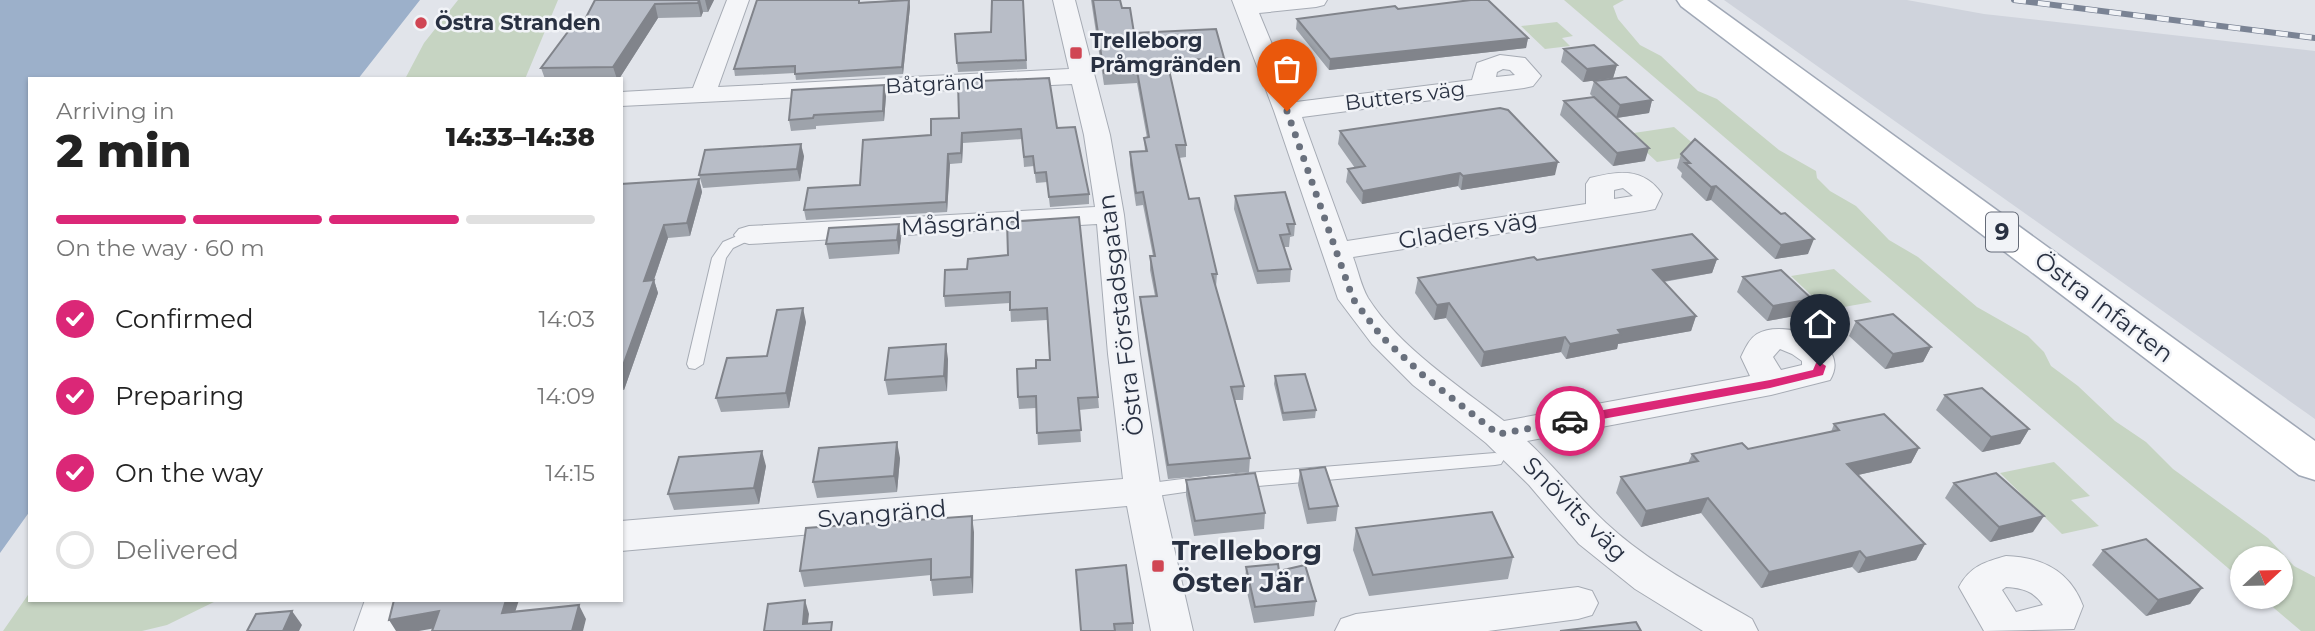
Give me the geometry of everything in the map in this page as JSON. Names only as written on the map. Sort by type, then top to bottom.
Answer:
[{"type":"main road","name":"Östra Infarten","points":[[1690,0],[2315,464]]},
{"type":"street","points":[[702,96],[738,0]]},
{"type":"street","name":"Östra Förstadsgatan","points":[[1064,0],[1097,135],[1110,215],[1124,354],[1143,491],[1172,631]]},
{"type":"street","points":[[1244,4],[1316,0]]},
{"type":"street","name":"Snövits väg","points":[[1244,4],[1287,111],[1353,299],[1382,337],[1497,447],[1542,476],[1593,534],[1649,578],[1737,631]]},
{"type":"street","name":"Båtgränd","points":[[623,99],[1081,76]]},
{"type":"street","name":"Butters väg","points":[[1287,111],[1483,86]]},
{"type":"street","name":"Gladers väg","points":[[1336,251],[1600,210]]},
{"type":"street","name":"Måsgränd","points":[[749,235],[1110,215]]},
{"type":"street","points":[[1497,447],[1770,384]]},
{"type":"street","name":"Svangränd","points":[[623,536],[1143,491]]},
{"type":"street","points":[[375,631],[384,602]]},
{"type":"street","points":[[1356,631],[1578,603]]},
{"type":"lane","name":"Måsgränd","points":[[695,364],[719,258],[728,245],[749,235]]},
{"type":"lane","points":[[1143,491],[1497,447]]},
{"type":"shaded area","points":[[1724,0],[1907,0],[1984,14],[2315,51],[2315,419]]},
{"type":"green space","points":[[458,0],[558,0],[526,77],[406,77],[424,43]]},
{"type":"green space","points":[[1564,0],[1624,0],[1613,6],[1618,19],[1640,45],[1661,56],[1698,91],[1717,99],[1779,150],[1816,171],[1817,178],[1830,191],[1856,206],[1889,240],[1918,257],[1977,307],[2028,336],[2044,352],[2051,366],[2078,386],[2115,421],[2146,442],[2173,469],[2275,546],[2230,546],[2230,570]]},
{"type":"green space","points":[[1557,22],[1573,36],[1562,38],[1570,46],[1545,49],[1521,26]]},
{"type":"green space","points":[[1674,127],[1705,154],[1657,162],[1627,134]]},
{"type":"green space","points":[[1834,269],[1872,302],[1827,310],[1791,276]]},
{"type":"green space","points":[[2054,462],[2090,496],[2071,500],[2099,526],[2062,534],[2000,473]]},
{"type":"green space","points":[[2293,565],[2315,577],[2315,631],[2301,631],[2275,609],[2293,609]]},
{"type":"green space","points":[[28,595],[28,602],[214,602],[167,625],[142,631],[3,631]]},
{"type":"water","points":[[0,0],[420,0],[360,77],[28,77],[28,514],[0,553]]},
{"type":"building","points":[[595,0],[699,0],[698,3],[655,4],[613,67],[541,68],[570,29],[580,29]]},
{"type":"building","points":[[757,0],[859,0],[859,3],[909,0],[902,67],[795,74],[795,66],[734,69]]},
{"type":"building","points":[[992,0],[1023,0],[1026,60],[957,63],[955,34],[991,32]]},
{"type":"building","points":[[1093,0],[1120,0],[1122,8],[1130,8],[1134,33],[1216,29],[1224,58],[1167,61],[1186,145],[1176,145],[1189,199],[1199,198],[1217,274],[1212,274],[1244,386],[1231,387],[1250,458],[1168,465],[1140,297],[1157,296],[1150,256],[1155,256],[1143,192],[1136,193],[1130,152],[1147,151],[1144,138],[1149,137],[1137,71],[1104,73]]},
{"type":"building","points":[[1488,0],[1528,38],[1330,59],[1297,19],[1395,6],[1398,9]]},
{"type":"building","points":[[1594,45],[1617,65],[1587,69],[1564,49]]},
{"type":"building","points":[[1626,77],[1652,100],[1620,105],[1594,81]]},
{"type":"building","points":[[1049,78],[1057,128],[1075,127],[1089,194],[1049,197],[1046,172],[1035,173],[1033,156],[1024,157],[1021,129],[962,133],[961,153],[948,154],[946,202],[804,210],[808,188],[860,185],[863,140],[931,135],[931,119],[959,118],[958,82]]},
{"type":"building","points":[[884,85],[883,111],[814,115],[813,118],[789,120],[792,90]]},
{"type":"building","points":[[1594,97],[1649,148],[1617,153],[1564,101]]},
{"type":"building","points":[[1500,108],[1508,110],[1558,162],[1463,176],[1460,173],[1363,191],[1348,169],[1365,166],[1340,131]]},
{"type":"building","points":[[1695,139],[1814,239],[1781,245],[1716,186],[1711,187],[1685,163],[1690,163],[1681,154]]},
{"type":"building","points":[[801,144],[797,169],[699,175],[705,150]]},
{"type":"building","points":[[699,179],[687,223],[664,225],[644,281],[654,280],[623,365],[623,184]]},
{"type":"building","points":[[1285,192],[1295,224],[1287,224],[1290,234],[1280,235],[1291,269],[1258,271],[1235,196]]},
{"type":"building","points":[[1079,217],[1098,397],[1078,398],[1081,430],[1037,433],[1036,396],[1018,397],[1017,369],[1036,368],[1036,360],[1050,360],[1047,308],[1010,310],[1010,292],[944,296],[945,270],[967,269],[968,259],[1008,255],[1007,222]]},
{"type":"building","points":[[899,224],[897,240],[826,244],[829,228]]},
{"type":"building","points":[[1692,234],[1717,259],[1653,270],[1696,316],[1618,330],[1621,334],[1570,344],[1565,337],[1484,352],[1449,303],[1437,305],[1418,278],[1534,257],[1537,260]]},
{"type":"building","points":[[1781,270],[1812,299],[1773,306],[1743,277]]},
{"type":"building","points":[[803,308],[786,393],[716,398],[727,358],[767,356],[777,310]]},
{"type":"building","points":[[1893,314],[1931,347],[1893,354],[1856,321]]},
{"type":"building","points":[[946,344],[944,376],[885,380],[889,348]]},
{"type":"building","points":[[1305,374],[1316,410],[1283,413],[1275,376]]},
{"type":"building","points":[[1982,388],[2029,429],[1991,437],[1945,395]]},
{"type":"building","points":[[1884,414],[1919,448],[1847,464],[1925,544],[1866,558],[1860,551],[1769,572],[1708,498],[1646,511],[1621,477],[1698,461],[1692,454],[1742,443],[1748,449],[1839,430],[1834,424]]},
{"type":"building","points":[[897,442],[894,476],[813,482],[819,448]]},
{"type":"building","points":[[762,451],[754,488],[668,494],[679,457]]},
{"type":"building","points":[[1325,467],[1338,506],[1309,509],[1300,470]]},
{"type":"building","points":[[1255,473],[1265,513],[1195,521],[1186,480]]},
{"type":"building","points":[[1996,473],[2044,516],[1999,527],[1954,483]]},
{"type":"building","points":[[1492,512],[1513,557],[1373,575],[1356,528]]},
{"type":"building","points":[[972,516],[971,577],[931,580],[931,559],[800,571],[806,528]]},
{"type":"building","points":[[2146,539],[2202,588],[2158,600],[2103,550]]},
{"type":"building","points":[[1278,564],[1279,571],[1305,565],[1316,601],[1255,607],[1246,567]]},
{"type":"building","points":[[1126,565],[1133,623],[1114,624],[1115,631],[1081,631],[1076,570]]},
{"type":"building","points":[[805,600],[803,624],[832,622],[831,631],[764,631],[768,604]]},
{"type":"building","points":[[394,602],[505,602],[502,613],[579,605],[572,631],[432,631],[439,611],[389,620]]},
{"type":"building","points":[[292,611],[283,631],[247,631],[256,614]]},
{"type":"building","points":[[1636,622],[1641,631],[1560,631]]},
{"type":"railway","points":[[2014,0],[2315,38]]},
{"type":"way so far","points":[[1287,111],[1353,299],[1382,337],[1425,377],[1498,434],[1570,421]]},
{"type":"place","name":"Östra Stranden","points":[[421,23]]},
{"type":"place","name":"Trelleborg Pråmgränden","points":[[1076,53]]},
{"type":"place","name":"Trelleborg Öster Jär","points":[[1158,566]]},
{"type":"route","points":[[1570,421],[1770,384],[1818,372],[1820,366]]}]
